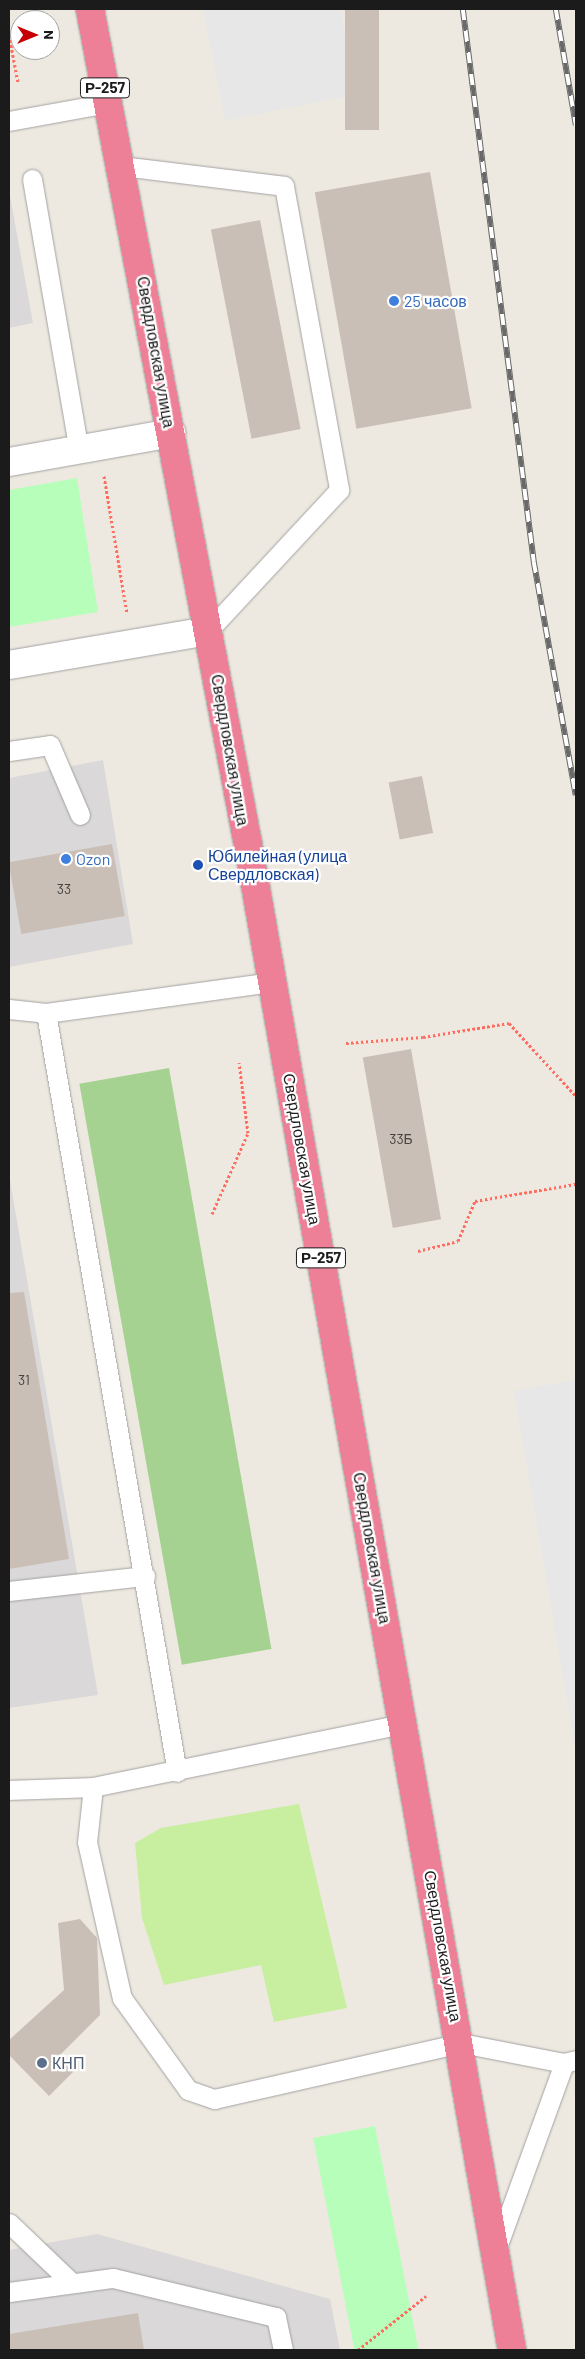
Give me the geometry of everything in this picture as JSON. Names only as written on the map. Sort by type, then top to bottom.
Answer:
[{"type":"highway","name":"Свердловская улица","points":[[90,9],[122,166],[208,631],[402,1724],[461,2043],[512,2350]]},
{"type":"street","points":[[9,462],[79,451],[171,432]]},
{"type":"street","points":[[9,665],[208,631]]},
{"type":"lane","points":[[9,121],[108,102]]},
{"type":"lane","points":[[122,166],[284,186],[286,196],[339,490],[208,631]]},
{"type":"lane","points":[[32,179],[79,451]]},
{"type":"lane","points":[[9,751],[50,745],[80,815]]},
{"type":"lane","points":[[9,1008],[46,1013],[271,982]]},
{"type":"lane","points":[[46,1013],[145,1576],[177,1772]]},
{"type":"lane","points":[[9,1591],[145,1576]]},
{"type":"lane","points":[[9,1790],[93,1787],[177,1772],[402,1724]]},
{"type":"lane","points":[[93,1787],[87,1842],[122,1998],[188,2090],[214,2099],[461,2043],[570,2061],[495,2253]]},
{"type":"lane","points":[[9,2223],[71,2282]]},
{"type":"lane","points":[[9,2292],[71,2282],[113,2278],[276,2317],[284,2350]]},
{"type":"path","points":[[9,35],[18,82]]},
{"type":"path","points":[[104,472],[132,643]]},
{"type":"path","points":[[346,1043],[423,1037],[509,1023],[576,1096]]},
{"type":"path","points":[[212,1214],[248,1133],[239,1063]]},
{"type":"path","points":[[418,1251],[458,1241],[475,1201],[576,1184]]},
{"type":"path","points":[[358,2350],[426,2296]]},
{"type":"shaded area","points":[[203,9],[340,9],[358,94],[225,121]]},
{"type":"shaded area","points":[[9,190],[33,323],[9,328]]},
{"type":"shaded area","points":[[103,760],[133,944],[9,967],[9,778]]},
{"type":"shaded area","points":[[9,1174],[98,1695],[9,1708]]},
{"type":"shaded area","points":[[576,1380],[576,1752],[514,1391]]},
{"type":"shaded area","points":[[97,2234],[330,2299],[340,2350],[9,2350],[9,2250]]},
{"type":"green space","points":[[77,478],[98,612],[9,627],[9,490]]},
{"type":"green space","points":[[169,1068],[271,1649],[182,1665],[79,1084]]},
{"type":"green space","points":[[299,1804],[347,2008],[274,2022],[261,1965],[164,1985],[142,1918],[135,1843],[161,1828]]},
{"type":"green space","points":[[375,2126],[419,2350],[354,2350],[313,2138]]},
{"type":"building","points":[[345,9],[379,9],[379,130],[345,130]]},
{"type":"building","name":"25 часов","points":[[430,172],[472,408],[356,429],[315,192]]},
{"type":"building","points":[[260,220],[301,429],[252,439],[211,230]]},
{"type":"building","points":[[422,776],[433,833],[400,839],[389,782]]},
{"type":"building","points":[[112,844],[125,916],[21,934],[9,862]]},
{"type":"building","points":[[411,1049],[441,1219],[393,1228],[363,1058]]},
{"type":"building","points":[[24,1292],[69,1559],[9,1569],[9,1293]]},
{"type":"building","points":[[80,1919],[97,1938],[100,2015],[60,2055],[74,2071],[49,2096],[9,2055],[9,2040],[64,1990],[58,1923]]},
{"type":"building","points":[[138,2313],[144,2350],[9,2350],[9,2334]]},
{"type":"railway","points":[[463,9],[534,562],[576,795]]},
{"type":"railway","points":[[556,9],[576,125]]},
{"type":"place","name":"25 часов","points":[[394,301]]},
{"type":"place","name":"Ozon","points":[[66,859]]},
{"type":"place","name":"Юбилейная (улица Свердловская)","points":[[198,865]]},
{"type":"place","name":"КНП","points":[[42,2063]]}]
